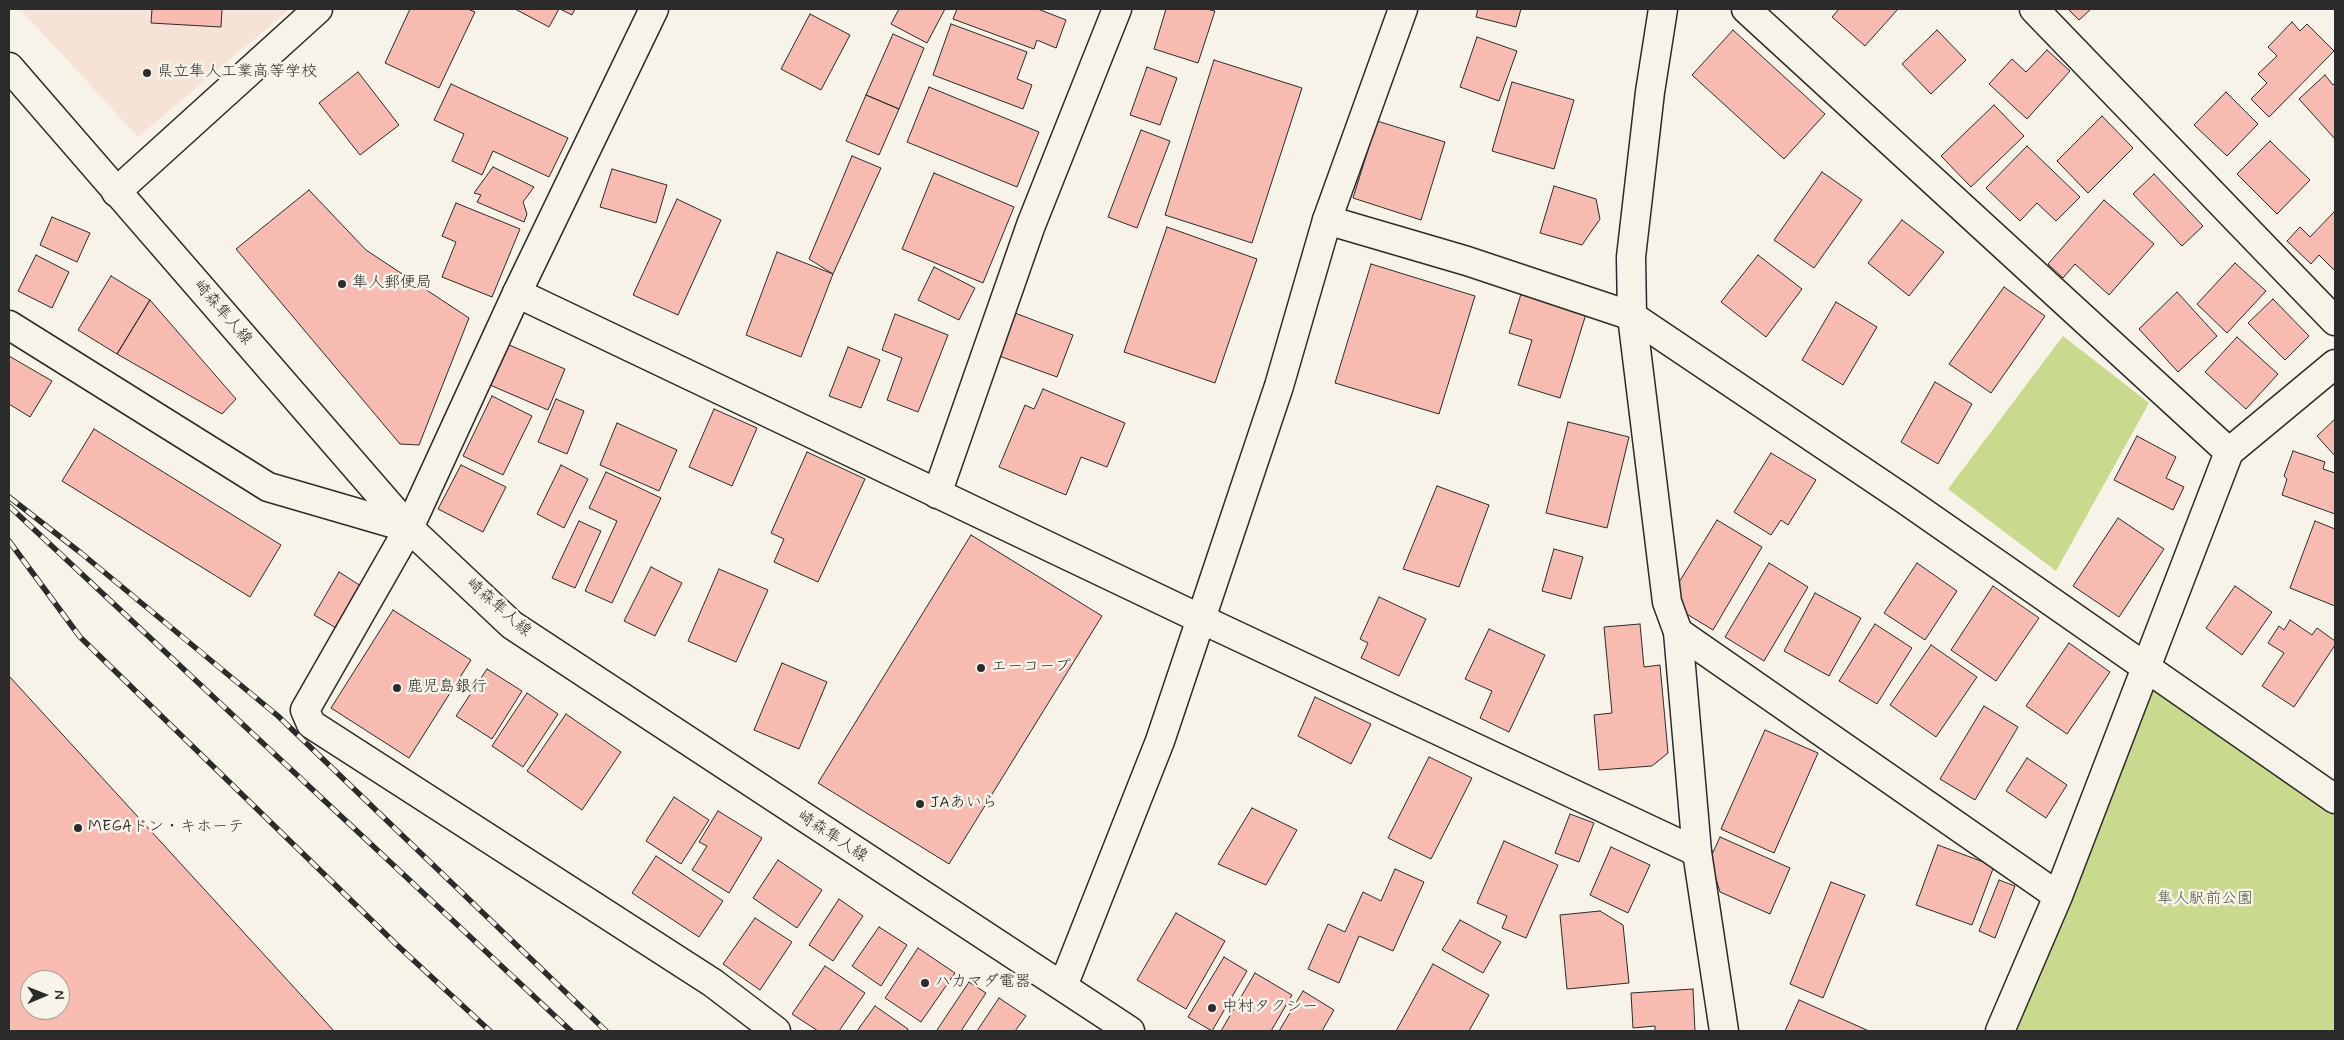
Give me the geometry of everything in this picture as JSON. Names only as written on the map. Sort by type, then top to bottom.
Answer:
[{"type":"street","points":[[116,192],[318,9]]},
{"type":"street","points":[[654,9],[517,293],[409,528],[305,710],[311,724],[713,983],[776,1031]]},
{"type":"street","points":[[937,494],[1031,225],[1117,9]]},
{"type":"street","points":[[1063,986],[1160,741],[1280,386],[1327,220],[1404,9]]},
{"type":"street","points":[[1663,9],[1650,92],[1631,257],[1632,316],[1667,602],[1678,632],[1698,852],[1724,1031]]},
{"type":"street","points":[[1746,9],[2229,452]]},
{"type":"street","points":[[2034,9],[2335,321]]},
{"type":"street","name":"崎森隼人線","points":[[9,67],[409,528],[512,624],[787,808],[1130,1031]]},
{"type":"street","points":[[1327,220],[1467,261],[1632,316],[1904,499],[2335,800]]},
{"type":"street","points":[[517,293],[1201,619],[1698,852]]},
{"type":"street","points":[[9,324],[268,487],[409,528]]},
{"type":"street","points":[[2000,1031],[2058,896],[2229,452],[2335,364]]},
{"type":"street","points":[[1678,632],[2058,896]]},
{"type":"shaded area","name":"県立隼人工業高等学校","points":[[20,9],[290,9],[138,137]]},
{"type":"green space","points":[[2063,336],[2149,403],[2056,571],[1948,489]]},
{"type":"green space","name":"隼人駅前公園","points":[[2151,688],[2335,812],[2335,1031],[2012,1031]]},
{"type":"building","points":[[152,9],[222,9],[221,27],[151,23]]},
{"type":"building","points":[[410,9],[468,9],[475,12],[439,88],[385,63]]},
{"type":"building","points":[[515,9],[559,9],[549,27]]},
{"type":"building","points":[[560,9],[575,9],[572,15]]},
{"type":"building","points":[[899,9],[945,9],[927,43],[891,24]]},
{"type":"building","points":[[957,9],[1038,9],[1066,20],[1056,48],[1037,40],[1034,49],[953,19]]},
{"type":"building","points":[[1166,9],[1206,9],[1215,11],[1198,63],[1154,49]]},
{"type":"building","points":[[1478,9],[1521,9],[1516,27],[1476,17]]},
{"type":"building","points":[[1839,9],[1898,9],[1865,46],[1832,17]]},
{"type":"building","points":[[2068,9],[2091,9],[2079,20]]},
{"type":"building","points":[[810,14],[850,35],[821,90],[781,69]]},
{"type":"building","points":[[2292,22],[2300,31],[2307,24],[2334,51],[2269,117],[2251,99],[2267,83],[2258,74],[2277,56],[2268,47]]},
{"type":"building","points":[[951,24],[1027,52],[1017,79],[1032,85],[1023,109],[933,75]]},
{"type":"building","points":[[1733,30],[1825,114],[1784,159],[1692,75]]},
{"type":"building","points":[[1937,30],[1966,60],[1931,94],[1902,64]]},
{"type":"building","points":[[893,34],[924,48],[899,109],[866,95]]},
{"type":"building","points":[[1477,37],[1517,51],[1499,101],[1460,87]]},
{"type":"building","points":[[2047,50],[2070,71],[2027,119],[1989,84],[2012,59],[2026,72]]},
{"type":"building","points":[[1214,60],[1302,88],[1252,243],[1165,215]]},
{"type":"building","points":[[1147,67],[1177,78],[1160,125],[1130,115]]},
{"type":"building","points":[[358,72],[399,125],[360,155],[319,103]]},
{"type":"building","points":[[2325,75],[2333,85],[2335,83],[2335,139],[2299,99]]},
{"type":"building","points":[[1512,82],[1574,100],[1554,169],[1492,151]]},
{"type":"building","points":[[451,84],[568,138],[549,177],[493,151],[482,175],[452,161],[464,134],[434,120]]},
{"type":"building","points":[[929,87],[1039,132],[1017,187],[907,142]]},
{"type":"building","points":[[2226,92],[2258,124],[2227,156],[2194,125]]},
{"type":"building","points":[[866,95],[899,109],[879,155],[846,141]]},
{"type":"building","points":[[1994,105],[2024,136],[1971,187],[1941,156]]},
{"type":"building","points":[[2102,116],[2133,148],[2088,193],[2057,161]]},
{"type":"building","points":[[1377,121],[1445,142],[1421,220],[1353,198]]},
{"type":"building","points":[[1141,130],[1170,141],[1137,228],[1108,217]]},
{"type":"building","points":[[2270,141],[2310,180],[2277,214],[2237,174]]},
{"type":"building","points":[[2027,146],[2080,197],[2056,221],[2037,203],[2020,221],[1986,188]]},
{"type":"building","points":[[852,156],[881,168],[833,274],[809,259]]},
{"type":"building","points":[[493,167],[534,187],[523,202],[527,214],[524,222],[477,202],[481,195],[474,193]]},
{"type":"building","points":[[612,169],[667,185],[656,223],[600,207]]},
{"type":"building","points":[[1822,172],[1862,200],[1814,268],[1774,240]]},
{"type":"building","points":[[934,173],[1014,207],[983,283],[902,249]]},
{"type":"building","points":[[2154,174],[2203,226],[2182,246],[2133,194]]},
{"type":"building","points":[[1554,186],[1596,199],[1600,219],[1582,245],[1540,233]]},
{"type":"building","name":"隼人郵便局","points":[[309,190],[366,250],[469,318],[419,445],[400,444],[236,249]]},
{"type":"building","points":[[677,199],[721,220],[678,315],[633,295]]},
{"type":"building","points":[[2104,200],[2154,244],[2109,295],[2075,264],[2063,278],[2048,264]]},
{"type":"building","points":[[456,203],[520,229],[492,297],[442,277],[456,242],[442,236]]},
{"type":"building","points":[[2334,212],[2335,271],[2319,255],[2311,264],[2287,241],[2300,227],[2310,237]]},
{"type":"building","points":[[52,217],[90,233],[77,262],[40,245]]},
{"type":"building","points":[[1902,220],[1944,252],[1909,296],[1868,263]]},
{"type":"building","points":[[1167,227],[1257,259],[1215,383],[1124,352]]},
{"type":"building","points":[[777,252],[833,274],[801,357],[746,335]]},
{"type":"building","points":[[36,255],[69,272],[52,308],[18,291]]},
{"type":"building","points":[[1758,255],[1802,289],[1766,337],[1721,302]]},
{"type":"building","points":[[2235,263],[2266,291],[2227,333],[2197,304]]},
{"type":"building","points":[[1371,264],[1475,296],[1439,414],[1335,383]]},
{"type":"building","points":[[934,267],[975,288],[959,320],[918,300]]},
{"type":"building","points":[[111,276],[150,300],[117,354],[78,330]]},
{"type":"building","points":[[2004,287],[2045,316],[1991,393],[1949,364]]},
{"type":"building","points":[[2177,292],[2217,336],[2178,372],[2139,329]]},
{"type":"building","points":[[1521,294],[1586,314],[1560,398],[1518,385],[1532,340],[1509,333]]},
{"type":"building","points":[[2273,299],[2309,336],[2285,360],[2248,323]]},
{"type":"building","points":[[150,300],[236,399],[222,414],[117,354]]},
{"type":"building","points":[[1836,302],[1877,327],[1843,385],[1802,360]]},
{"type":"building","points":[[1007,310],[1073,335],[1057,377],[991,353]]},
{"type":"building","points":[[895,314],[948,335],[918,412],[887,400],[902,358],[882,350]]},
{"type":"building","points":[[2237,337],[2278,374],[2246,409],[2205,372]]},
{"type":"building","points":[[507,344],[565,369],[548,410],[490,385]]},
{"type":"building","points":[[848,347],[880,360],[861,408],[829,396]]},
{"type":"building","points":[[9,356],[52,381],[30,417],[9,404]]},
{"type":"building","points":[[1935,382],[1972,404],[1938,464],[1901,442]]},
{"type":"building","points":[[1043,389],[1125,423],[1107,467],[1081,457],[1066,495],[999,467],[1025,405],[1034,409]]},
{"type":"building","points":[[492,396],[532,416],[503,475],[463,456]]},
{"type":"building","points":[[556,399],[584,411],[567,454],[538,442]]},
{"type":"building","points":[[714,409],[757,428],[732,486],[689,467]]},
{"type":"building","points":[[2335,419],[2335,456],[2317,436]]},
{"type":"building","points":[[1568,422],[1629,437],[1607,528],[1546,513]]},
{"type":"building","points":[[617,423],[677,450],[659,491],[600,465]]},
{"type":"building","points":[[94,429],[281,545],[250,597],[62,481]]},
{"type":"building","points":[[2137,436],[2176,457],[2166,478],[2184,487],[2173,510],[2114,480]]},
{"type":"building","points":[[2293,451],[2325,462],[2323,469],[2335,473],[2335,514],[2282,495],[2287,479],[2284,476]]},
{"type":"building","points":[[807,452],[865,479],[818,582],[774,562],[784,539],[771,533]]},
{"type":"building","points":[[1771,453],[1816,480],[1788,525],[1781,520],[1771,535],[1734,512]]},
{"type":"building","points":[[461,465],[506,487],[483,532],[438,509]]},
{"type":"building","points":[[561,465],[588,479],[564,528],[537,514]]},
{"type":"building","points":[[606,472],[661,498],[612,603],[585,591],[617,521],[589,508]]},
{"type":"building","points":[[1437,486],[1489,505],[1459,587],[1403,569]]},
{"type":"building","points":[[2118,518],[2164,549],[2119,617],[2073,586]]},
{"type":"building","points":[[1717,520],[1762,547],[1713,630],[1667,602]]},
{"type":"building","points":[[579,521],[601,531],[575,588],[552,578]]},
{"type":"building","points":[[2315,521],[2335,529],[2335,606],[2290,588]]},
{"type":"building","points":[[971,535],[1102,616],[949,864],[818,783]]},
{"type":"building","points":[[1554,549],[1583,557],[1571,599],[1542,591]]},
{"type":"building","points":[[1769,563],[1808,587],[1764,661],[1725,637]]},
{"type":"building","points":[[1917,563],[1957,591],[1925,640],[1884,613]]},
{"type":"building","points":[[651,567],[682,583],[655,636],[624,621]]},
{"type":"building","points":[[719,569],[768,590],[736,662],[688,641]]},
{"type":"building","points":[[339,572],[361,586],[336,628],[314,615]]},
{"type":"building","points":[[1993,586],[2039,618],[1996,681],[1951,650]]},
{"type":"building","points":[[2235,586],[2272,612],[2242,655],[2206,628]]},
{"type":"building","points":[[1815,593],[1861,618],[1829,676],[1784,651]]},
{"type":"building","points":[[1379,597],[1426,619],[1399,676],[1361,658],[1368,643],[1360,639]]},
{"type":"building","points":[[393,610],[471,660],[409,758],[331,708]]},
{"type":"building","points":[[2290,620],[2312,635],[2317,628],[2335,641],[2335,645],[2294,707],[2262,686],[2284,653],[2268,643],[2279,626],[2284,630]]},
{"type":"building","points":[[1640,624],[1644,667],[1660,665],[1668,753],[1652,766],[1599,770],[1594,715],[1612,713],[1604,627]]},
{"type":"building","points":[[1875,624],[1912,648],[1877,704],[1839,681]]},
{"type":"building","points":[[1489,629],[1545,655],[1509,732],[1480,718],[1492,691],[1465,679]]},
{"type":"building","points":[[2069,643],[2110,672],[2067,734],[2026,706]]},
{"type":"building","points":[[1931,645],[1977,677],[1936,737],[1890,705]]},
{"type":"building","points":[[782,663],[827,682],[799,749],[754,730]]},
{"type":"building","points":[[487,669],[522,691],[492,739],[456,716]]},
{"type":"building","name":"MEGAドン・キホーテ","points":[[9,676],[334,1031],[9,1031]]},
{"type":"building","points":[[527,693],[558,714],[523,767],[492,746]]},
{"type":"building","points":[[1315,697],[1371,724],[1351,764],[1298,736]]},
{"type":"building","points":[[1984,706],[2018,727],[1975,800],[1940,779]]},
{"type":"building","points":[[566,714],[621,752],[582,810],[527,771]]},
{"type":"building","points":[[1765,730],[1818,753],[1774,853],[1721,829]]},
{"type":"building","points":[[1429,757],[1472,778],[1431,859],[1388,838]]},
{"type":"building","points":[[2027,758],[2067,785],[2046,818],[2006,791]]},
{"type":"building","points":[[674,797],[709,820],[681,864],[646,841]]},
{"type":"building","points":[[1252,808],[1297,830],[1266,885],[1218,864]]},
{"type":"building","points":[[718,811],[762,838],[729,893],[692,870],[707,846],[699,842]]},
{"type":"building","points":[[1570,814],[1594,823],[1579,862],[1555,853]]},
{"type":"building","points":[[1720,837],[1790,868],[1770,914],[1720,892],[1710,859]]},
{"type":"building","points":[[1504,841],[1558,865],[1526,938],[1502,928],[1507,916],[1477,903]]},
{"type":"building","points":[[1938,845],[1994,866],[1972,925],[1916,905]]},
{"type":"building","points":[[1611,847],[1650,865],[1628,913],[1590,895]]},
{"type":"building","points":[[656,856],[723,901],[699,937],[632,893]]},
{"type":"building","points":[[778,860],[822,890],[797,928],[753,898]]},
{"type":"building","points":[[1395,869],[1424,882],[1393,951],[1359,936],[1339,983],[1308,969],[1328,924],[1345,932],[1363,892],[1381,901]]},
{"type":"building","points":[[1999,880],[2015,886],[1995,938],[1979,931]]},
{"type":"building","points":[[1831,882],[1865,895],[1823,998],[1790,984]]},
{"type":"building","points":[[839,899],[863,916],[833,961],[809,945]]},
{"type":"building","points":[[1600,911],[1623,925],[1629,983],[1567,989],[1560,915]]},
{"type":"building","points":[[1176,913],[1225,941],[1186,1009],[1137,980]]},
{"type":"building","points":[[755,918],[792,942],[760,990],[723,964]]},
{"type":"building","points":[[1460,920],[1501,942],[1483,973],[1442,950]]},
{"type":"building","points":[[879,927],[907,945],[881,986],[852,966]]},
{"type":"building","points":[[918,948],[955,973],[921,1022],[885,998]]},
{"type":"building","points":[[1224,957],[1247,971],[1212,1031],[1188,1017]]},
{"type":"building","points":[[1433,964],[1489,995],[1469,1031],[1396,1031]]},
{"type":"building","points":[[825,966],[865,993],[839,1031],[818,1031],[792,1014]]},
{"type":"building","points":[[1255,973],[1292,995],[1271,1031],[1221,1031]]},
{"type":"building","points":[[969,982],[986,993],[961,1031],[937,1030]]},
{"type":"building","points":[[1693,989],[1695,1031],[1655,1031],[1655,1026],[1633,1028],[1631,993]]},
{"type":"building","points":[[1303,991],[1334,1010],[1322,1031],[1279,1031]]},
{"type":"building","points":[[999,998],[1026,1016],[1015,1031],[977,1031]]},
{"type":"building","points":[[1799,1000],[1869,1031],[1785,1031]]},
{"type":"building","points":[[875,1006],[908,1029],[907,1031],[857,1031]]},
{"type":"railway","points":[[9,497],[81,553],[278,716],[606,1031]]},
{"type":"railway","points":[[9,506],[571,1031]]},
{"type":"railway","points":[[9,541],[80,637],[397,945],[490,1031]]},
{"type":"place","name":"県立隼人工業高等学校","points":[[147,73]]},
{"type":"place","name":"隼人郵便局","points":[[342,284]]},
{"type":"place","name":"エーコープ","points":[[981,668]]},
{"type":"place","name":"鹿児島銀行","points":[[397,688]]},
{"type":"place","name":"JAあいら","points":[[920,804]]},
{"type":"place","name":"MEGAドン・キホーテ","points":[[78,828]]},
{"type":"place","name":"ハカマダ電器","points":[[925,983]]},
{"type":"place","name":"中村タクシー","points":[[1212,1008]]}]
